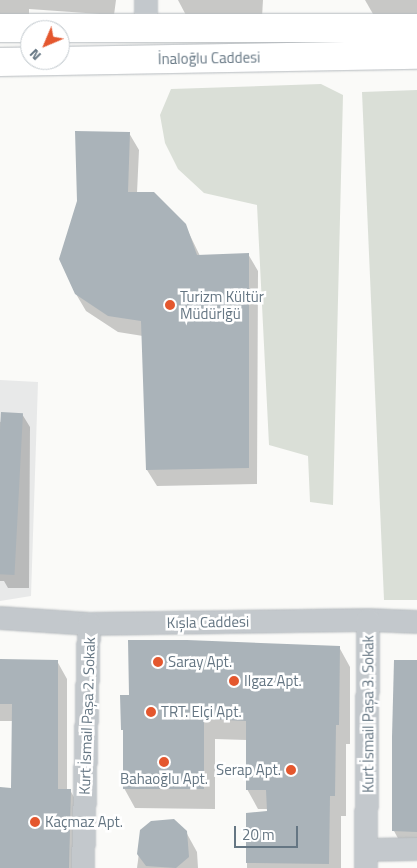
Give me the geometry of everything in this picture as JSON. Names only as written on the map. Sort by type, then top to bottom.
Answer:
[{"type":"main road","name":"İnaloğlu Caddesi","points":[[0,28],[417,28]]},
{"type":"main road","name":"İnaloğlu Caddesi","points":[[0,62],[417,55]]},
{"type":"street","points":[[146,0],[146,29]]},
{"type":"street","name":"Kışla Caddesi","points":[[0,618],[89,624],[368,620],[417,622]]},
{"type":"street","name":"Kurt İsmail Paşa 3. Sokak","points":[[367,859],[368,620]]},
{"type":"street","name":"Kurt İsmail Paşa 2. Sokak","points":[[83,868],[89,624]]},
{"type":"street","points":[[367,859],[417,849]]},
{"type":"shaded area","points":[[321,84],[343,95],[333,505],[310,502],[308,456],[269,445],[257,205],[204,193],[178,169],[165,143],[160,115],[171,89]]},
{"type":"shaded area","points":[[417,90],[417,600],[384,600],[362,92]]},
{"type":"shaded area","points":[[0,380],[38,382],[31,596],[0,601]]},
{"type":"building","name":"Turizm Kültür Müdürlğü","points":[[75,131],[130,132],[128,192],[154,192],[186,224],[197,255],[249,253],[249,468],[146,470],[141,321],[108,316],[75,294],[59,259],[77,201]]},
{"type":"building","points":[[1,412],[23,413],[14,575],[0,574]]},
{"type":"building","points":[[128,640],[187,640],[340,646],[339,725],[336,725],[335,796],[330,796],[329,864],[246,863],[246,813],[267,811],[266,790],[246,790],[246,721],[204,719],[204,789],[123,789],[123,730],[121,730],[120,695],[129,695]]},
{"type":"building","points":[[0,659],[58,660],[58,789],[71,789],[69,868],[0,868],[0,787],[11,788],[12,704],[0,704]]},
{"type":"building","points":[[394,660],[417,660],[417,832],[392,831]]},
{"type":"building","points":[[174,819],[187,831],[189,857],[176,868],[146,866],[137,854],[140,830],[151,821]]},
{"type":"place","name":"Turizm Kültür Müdürlğü","points":[[170,305]]},
{"type":"place","name":"Saray Apt.","points":[[158,662]]},
{"type":"place","name":"Ilgaz Apt.","points":[[234,681]]},
{"type":"place","name":"TRT. Elçi Apt.","points":[[151,712]]},
{"type":"place","name":"Bahaoğlu Apt.","points":[[164,762]]},
{"type":"place","name":"Serap Apt.","points":[[291,770]]},
{"type":"place","name":"Kaçmaz Apt.","points":[[35,822]]}]
